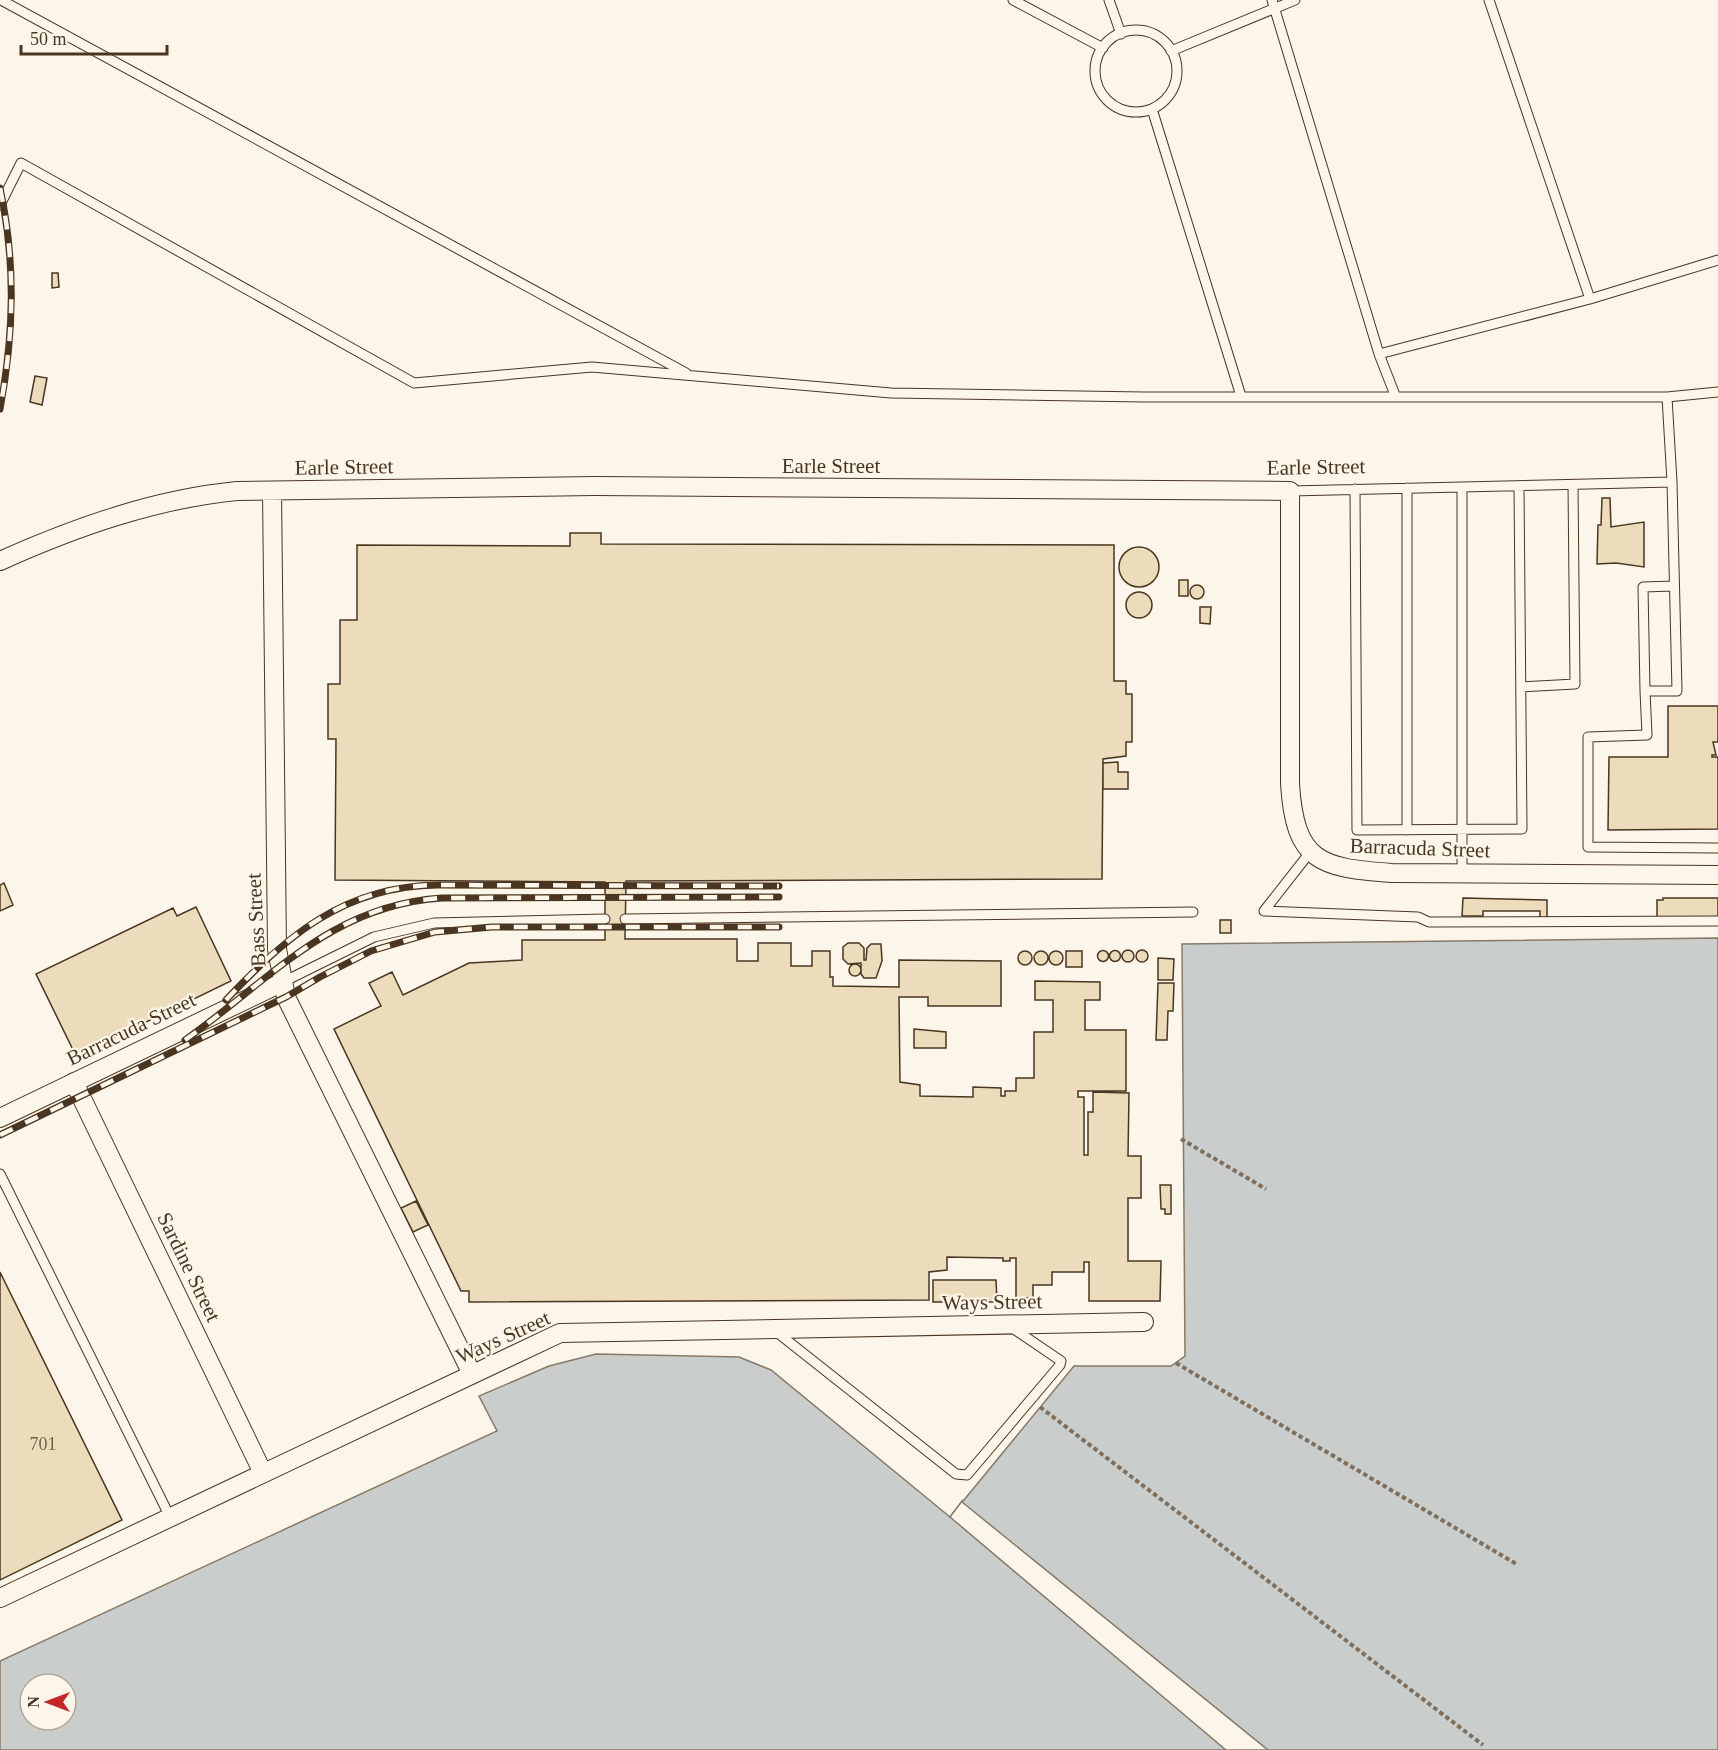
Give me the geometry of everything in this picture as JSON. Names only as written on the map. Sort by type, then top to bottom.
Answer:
[{"type":"street","name":"Earle Street","points":[[0,561],[135,509],[191,495],[272,491],[595,486],[1290,491]]},
{"type":"street","name":"Bass Street","points":[[272,491],[277,949],[286,998],[472,1374]]},
{"type":"street","name":"Barracuda Street","points":[[1290,491],[1290,784],[1292,818],[1304,844],[1311,851],[1322,860],[1346,870],[1718,875]]},
{"type":"street","name":"Barracuda Street","points":[[0,1118],[283,982]]},
{"type":"street","name":"Sardine Street","points":[[74,1082],[263,1473]]},
{"type":"street","name":"Ways Street","points":[[0,1598],[560,1333],[1144,1322]]},
{"type":"lane","points":[[1,0],[690,375]]},
{"type":"lane","points":[[1013,0],[1103,48]]},
{"type":"lane","points":[[1109,0],[1121,34]]},
{"type":"lane","points":[[1171,51],[1273,4],[1295,0]]},
{"type":"lane","points":[[1490,0],[1590,299]]},
{"type":"lane","points":[[1273,4],[1379,354],[1395,395]]},
{"type":"lane","points":[[1144,31],[1155,35],[1171,51],[1177,73],[1175,84],[1170,95],[1152,110],[1129,112],[1118,108],[1101,92],[1096,70],[1103,48],[1121,34],[1144,31]]},
{"type":"lane","points":[[1152,110],[1241,396]]},
{"type":"lane","points":[[0,204],[21,163],[414,383],[592,367],[891,393],[1143,397],[1395,395],[1667,397],[1718,392]]},
{"type":"lane","points":[[1379,354],[1590,299],[1718,260]]},
{"type":"lane","points":[[1645,691],[1677,691],[1672,482],[1667,397]]},
{"type":"lane","name":"Earle Street","points":[[1290,491],[1672,482]]},
{"type":"lane","points":[[1521,687],[1575,684],[1573,484]]},
{"type":"lane","points":[[1355,489],[1357,830],[1522,829],[1519,486]]},
{"type":"lane","points":[[1461,487],[1462,873]]},
{"type":"lane","points":[[1407,488],[1407,830]]},
{"type":"lane","points":[[1674,586],[1643,587],[1647,735],[1588,738],[1588,848],[1718,848]]},
{"type":"lane","points":[[1311,851],[1264,911],[1418,917],[1429,922],[1718,921]]},
{"type":"lane","points":[[625,919],[1193,912]]},
{"type":"lane","points":[[283,982],[374,937],[434,923],[605,919]]},
{"type":"lane","points":[[0,1174],[170,1517]]},
{"type":"lane","points":[[772,1329],[956,1474],[966,1475],[1061,1362],[1007,1324]]},
{"type":"path","points":[[1181,1139],[1266,1189]]},
{"type":"path","points":[[1176,1363],[1518,1565]]},
{"type":"path","points":[[1040,1407],[1483,1745]]},
{"type":"shaded area","points":[[1718,938],[1718,1750],[0,1750],[0,1661],[497,1431],[479,1396],[549,1366],[596,1354],[739,1357],[771,1370],[950,1517],[1074,1366],[1171,1366],[1185,1356],[1182,944]]},
{"type":"pier","points":[[962,1501],[1268,1750],[1226,1750],[950,1517]]},
{"type":"building","points":[[52,273],[58,273],[59,287],[52,288]]},
{"type":"building","points":[[35,376],[47,378],[42,405],[30,402]]},
{"type":"building","points":[[1602,498],[1610,498],[1611,527],[1644,522],[1644,567],[1616,563],[1597,564],[1598,525],[1601,525]]},
{"type":"building","points":[[570,533],[601,533],[601,544],[1114,545],[1114,681],[1126,681],[1126,694],[1132,694],[1132,742],[1126,742],[1126,756],[1103,759],[1102,879],[626,881],[625,939],[737,939],[737,961],[758,961],[758,943],[791,943],[791,966],[812,966],[812,951],[830,951],[830,977],[833,977],[833,986],[899,987],[899,960],[1001,961],[1001,1006],[928,1006],[928,997],[899,997],[900,1082],[920,1085],[920,1096],[973,1097],[973,1087],[1001,1088],[1001,1096],[1005,1096],[1005,1091],[1016,1091],[1016,1078],[1034,1078],[1034,1032],[1053,1032],[1053,1000],[1035,1000],[1035,981],[1100,982],[1100,1000],[1085,1000],[1085,1030],[1126,1030],[1126,1091],[1078,1091],[1078,1097],[1084,1097],[1084,1155],[1088,1155],[1088,1112],[1093,1112],[1093,1092],[1129,1093],[1128,1156],[1141,1156],[1141,1198],[1128,1198],[1128,1261],[1161,1261],[1160,1301],[1089,1301],[1089,1262],[1084,1262],[1084,1272],[1052,1272],[1052,1285],[1033,1285],[1033,1298],[1016,1298],[1016,1258],[1003,1261],[1003,1258],[947,1257],[947,1270],[929,1272],[929,1300],[469,1302],[469,1291],[461,1291],[334,1029],[381,1006],[369,983],[392,972],[403,995],[469,963],[522,960],[522,940],[605,940],[605,882],[335,880],[336,739],[328,739],[328,684],[340,684],[340,620],[357,620],[357,545],[570,546]]},
{"type":"building","points":[[1139,547],[1147,548],[1153,553],[1158,559],[1158,575],[1153,581],[1147,586],[1139,587],[1131,586],[1125,581],[1120,575],[1119,567],[1120,559],[1125,553],[1131,548]]},
{"type":"building","points":[[1179,580],[1188,580],[1188,596],[1179,596]]},
{"type":"building","points":[[1197,585],[1202,587],[1204,592],[1202,597],[1197,599],[1192,597],[1190,592],[1192,587]]},
{"type":"building","points":[[1139,592],[1148,596],[1152,605],[1148,614],[1139,618],[1130,614],[1126,605],[1130,596]]},
{"type":"building","points":[[1200,607],[1211,607],[1210,624],[1200,623]]},
{"type":"building","points":[[1668,706],[1718,706],[1718,742],[1713,742],[1716,755],[1712,757],[1718,757],[1718,829],[1608,830],[1609,757],[1668,757]]},
{"type":"building","points":[[1118,762],[1118,772],[1128,772],[1128,789],[1103,789],[1103,763]]},
{"type":"building","points":[[4,883],[13,905],[0,911],[0,885]]},
{"type":"building","points":[[1463,898],[1547,900],[1547,918],[1540,918],[1540,911],[1483,911],[1483,916],[1462,916]]},
{"type":"building","points":[[1663,898],[1718,898],[1718,918],[1657,918],[1657,900],[1663,900]]},
{"type":"building","points":[[196,907],[231,981],[76,1056],[36,974],[173,908],[177,916]]},
{"type":"building","points":[[1220,920],[1231,920],[1231,933],[1220,933]]},
{"type":"building","points":[[848,943],[859,943],[864,948],[864,960],[866,960],[867,948],[871,944],[881,944],[882,961],[876,978],[864,978],[861,974],[861,963],[848,964],[843,959],[843,947]]},
{"type":"building","points":[[1103,950],[1109,956],[1103,962],[1097,956]]},
{"type":"building","points":[[1115,950],[1121,956],[1115,962],[1109,956]]},
{"type":"building","points":[[1128,950],[1134,956],[1128,962],[1122,956]]},
{"type":"building","points":[[1142,950],[1148,956],[1142,962],[1136,956]]},
{"type":"building","points":[[1025,951],[1030,953],[1032,958],[1030,963],[1025,965],[1020,963],[1018,958],[1020,953]]},
{"type":"building","points":[[1041,951],[1046,953],[1048,958],[1046,963],[1041,965],[1036,963],[1034,958],[1036,953]]},
{"type":"building","points":[[1053,951],[1059,951],[1063,958],[1059,965],[1053,965],[1049,961],[1049,955]]},
{"type":"building","points":[[1066,951],[1082,951],[1082,967],[1066,967]]},
{"type":"building","points":[[1158,958],[1174,959],[1173,980],[1158,980]]},
{"type":"building","points":[[857,964],[861,970],[857,976],[853,976],[849,968]]},
{"type":"building","points":[[1158,983],[1174,983],[1173,1011],[1168,1011],[1167,1040],[1156,1040]]},
{"type":"building","points":[[914,1029],[946,1032],[946,1048],[914,1048]]},
{"type":"building","points":[[1160,1185],[1171,1185],[1171,1214],[1165,1214],[1165,1209],[1161,1209]]},
{"type":"building","points":[[416,1201],[428,1225],[413,1232],[401,1208]]},
{"type":"building","points":[[0,1272],[122,1520],[0,1580]]},
{"type":"building","points":[[933,1280],[996,1280],[997,1302],[933,1302]]},
{"type":"railway","points":[[0,188],[11,271],[8,353],[0,409]]},
{"type":"railway","points":[[226,1000],[271,955],[295,936],[319,919],[374,894],[437,885],[779,886]]},
{"type":"railway","points":[[185,1040],[274,971],[334,930],[367,915],[403,904],[442,898],[779,897]]},
{"type":"railway","points":[[0,1135],[286,997],[371,951],[435,932],[492,927],[779,927]]}]
